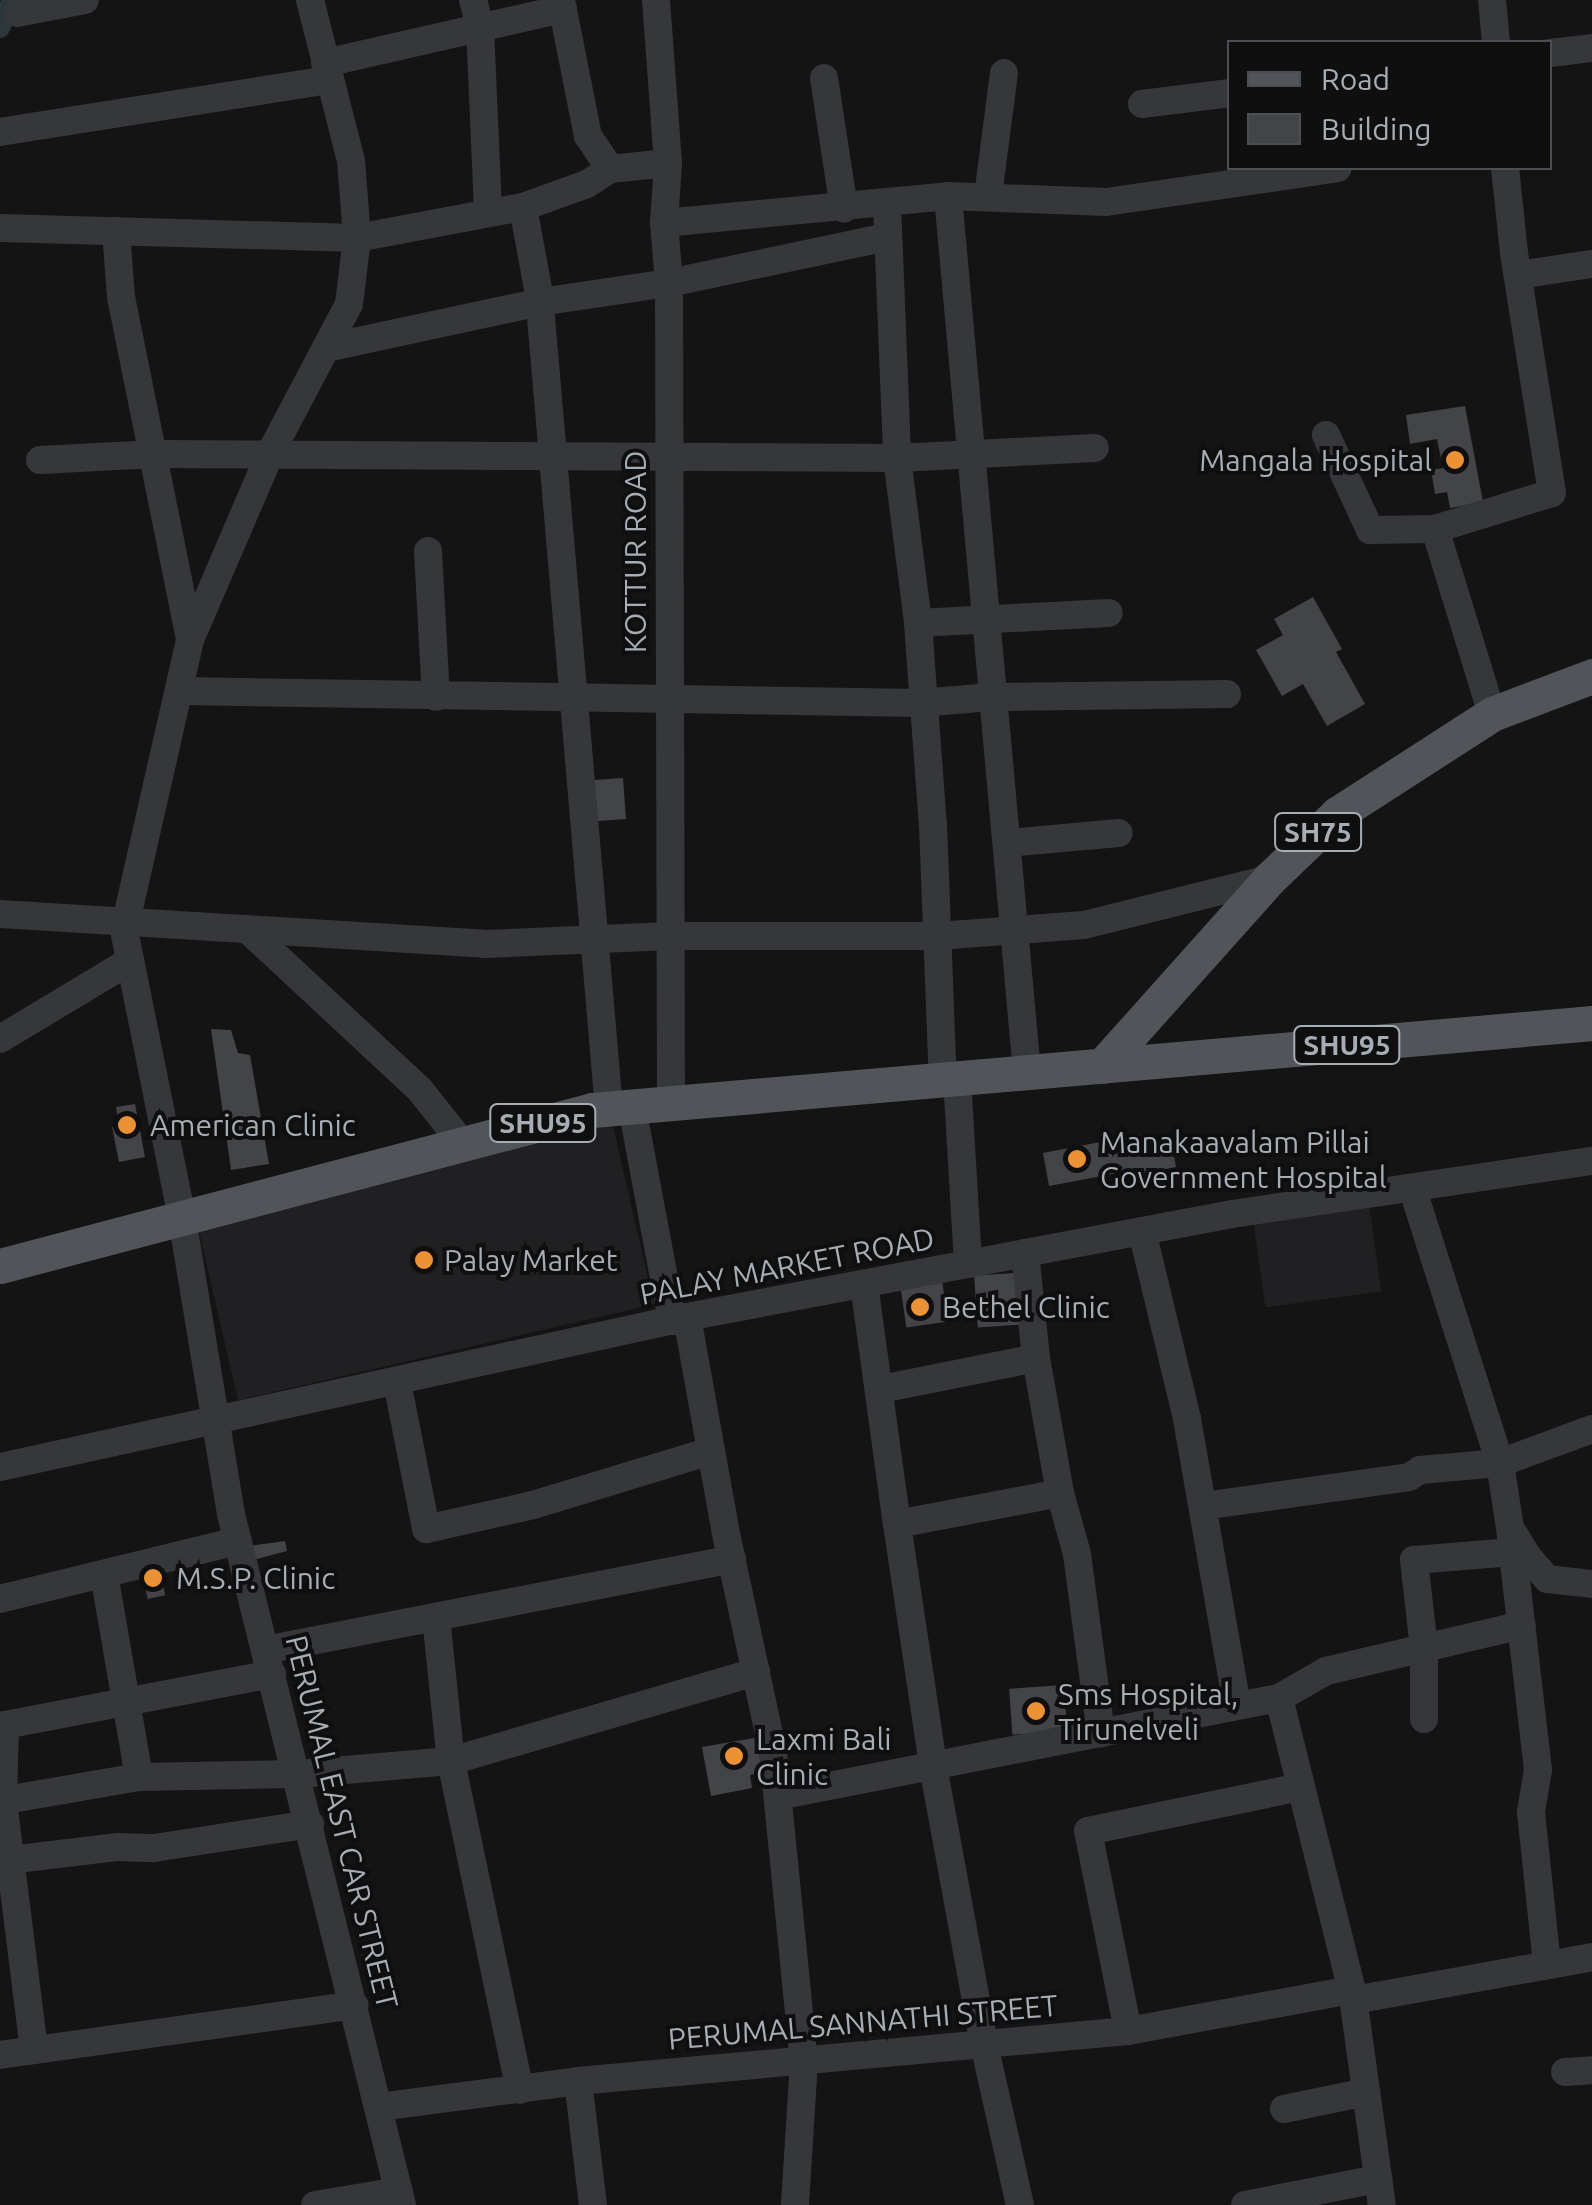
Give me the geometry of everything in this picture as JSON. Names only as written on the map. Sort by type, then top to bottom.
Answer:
[{"type":"main road","name":"SH75","points":[[1102,1066],[1269,879],[1337,814],[1492,714],[1592,676]]},
{"type":"main road","name":"SHU95","points":[[0,1266],[463,1144],[621,1108],[1592,1024]]},
{"type":"street","points":[[17,13],[86,0]]},
{"type":"street","points":[[190,640],[270,454],[349,304],[357,238],[351,161],[310,0]]},
{"type":"street","name":"KOTTUR ROAD","points":[[656,0],[668,163],[664,223],[669,283],[671,1104]]},
{"type":"street","points":[[1492,0],[1496,40]]},
{"type":"street","points":[[0,132],[327,72],[476,14],[562,4],[588,136],[610,169]]},
{"type":"street","points":[[476,14],[488,214]]},
{"type":"street","points":[[1552,53],[1592,48]]},
{"type":"street","points":[[988,196],[1004,73]]},
{"type":"street","points":[[824,78],[844,208]]},
{"type":"street","points":[[1142,104],[1227,94]]},
{"type":"street","points":[[0,228],[357,238],[523,207],[587,184],[610,169],[668,163]]},
{"type":"street","points":[[664,223],[948,196],[1106,202],[1324,170]]},
{"type":"street","points":[[1326,435],[1370,530],[1435,529],[1552,493],[1518,275],[1506,170]]},
{"type":"street","points":[[948,196],[1027,1072]]},
{"type":"street","points":[[886,204],[897,458],[918,623],[938,936],[968,1264]]},
{"type":"street","points":[[523,207],[540,302],[592,940],[621,1108],[711,1452],[778,1796],[804,2060],[795,2205]]},
{"type":"street","points":[[116,231],[121,297],[156,454],[190,640]]},
{"type":"street","points":[[326,348],[540,302],[669,283],[888,237]]},
{"type":"street","points":[[1518,275],[1592,264]]},
{"type":"street","points":[[40,460],[156,454],[897,458],[1096,448]]},
{"type":"street","points":[[1435,529],[1492,714]]},
{"type":"street","points":[[428,550],[436,697]]},
{"type":"street","points":[[918,623],[1110,614]]},
{"type":"street","name":"PERUMAL EAST CAR STREET","points":[[190,640],[126,919],[130,961],[182,1218],[213,1422],[238,1541],[401,2198]]},
{"type":"street","points":[[179,691],[668,702],[921,703],[992,697],[1227,694]]},
{"type":"street","points":[[1007,842],[1119,833]]},
{"type":"street","points":[[0,914],[485,944],[670,936],[938,936],[1084,925],[1269,879]]},
{"type":"street","points":[[247,929],[420,1090],[463,1144]]},
{"type":"street","points":[[0,1039],[130,961]]},
{"type":"street","name":"PALAY MARKET ROAD","points":[[0,1467],[679,1319],[1142,1231],[1592,1161]]},
{"type":"street","points":[[1412,1188],[1500,1464],[1538,1770],[1531,1812],[1547,1965]]},
{"type":"street","points":[[1142,1231],[1187,1419],[1238,1706]]},
{"type":"street","points":[[1025,1253],[1036,1358],[1060,1493],[1076,1554],[1101,1733]]},
{"type":"street","points":[[864,1284],[933,1766],[984,2044],[1020,2205]]},
{"type":"street","points":[[882,1389],[1036,1358]]},
{"type":"street","points":[[397,1382],[426,1529],[533,1505],[711,1452]]},
{"type":"street","points":[[1203,1506],[1410,1476],[1420,1470],[1500,1464],[1592,1428]]},
{"type":"street","points":[[898,1524],[1060,1493]]},
{"type":"street","points":[[1511,1540],[1547,1579],[1592,1584]]},
{"type":"street","points":[[1424,1719],[1424,1648],[1414,1560],[1511,1540]]},
{"type":"street","points":[[0,1599],[238,1541]]},
{"type":"street","points":[[34,2050],[4,1860],[1,1800],[5,1725],[126,1702],[436,1617],[732,1559]]},
{"type":"street","points":[[104,1574],[139,1777]]},
{"type":"street","points":[[436,1617],[451,1762],[520,2090]]},
{"type":"street","points":[[778,1796],[1279,1698],[1326,1671],[1522,1625]]},
{"type":"street","points":[[1,1800],[139,1777],[297,1774],[451,1762],[756,1672]]},
{"type":"street","points":[[1244,2205],[1380,2192],[1353,1995],[1279,1698]]},
{"type":"street","points":[[1128,2031],[1088,1832],[1301,1788]]},
{"type":"street","points":[[4,1860],[118,1847],[154,1848],[310,1824]]},
{"type":"street","name":"PERUMAL SANNATHI STREET","points":[[378,2107],[578,2081],[1128,2031],[1592,1957]]},
{"type":"street","points":[[0,2055],[354,2004]]},
{"type":"street","points":[[578,2081],[592,2205]]},
{"type":"street","points":[[1284,2109],[1366,2092]]},
{"type":"street","points":[[316,2205],[401,2198]]},
{"type":"shaded area","name":"Palay Market","points":[[612,1122],[654,1304],[238,1400],[196,1218]]},
{"type":"shaded area","points":[[1369,1204],[1381,1291],[1265,1307],[1253,1220]]},
{"type":"building","points":[[1465,406],[1483,502],[1450,508],[1447,492],[1435,494],[1431,470],[1443,468],[1437,439],[1410,444],[1406,415]]},
{"type":"building","points":[[1313,597],[1342,649],[1336,652],[1365,704],[1327,726],[1303,684],[1282,696],[1256,650],[1283,635],[1274,619]]},
{"type":"building","points":[[623,778],[626,819],[594,821],[591,780]]},
{"type":"building","points":[[211,1029],[231,1030],[238,1053],[250,1055],[269,1164],[231,1170]]},
{"type":"building","points":[[135,1104],[145,1157],[119,1162],[112,1127],[119,1126],[116,1107]]},
{"type":"building","points":[[1142,1134],[1144,1145],[1171,1140],[1176,1167],[1141,1174],[1139,1169],[1049,1186],[1043,1153]]},
{"type":"building","points":[[1027,1272],[1031,1324],[978,1328],[974,1276]]},
{"type":"building","points":[[942,1280],[948,1322],[906,1327],[900,1286]]},
{"type":"building","points":[[285,1541],[287,1551],[249,1561],[248,1546]]},
{"type":"building","points":[[159,1566],[165,1595],[148,1599],[141,1570]]},
{"type":"building","points":[[1064,1685],[1067,1731],[1012,1735],[1009,1689]]},
{"type":"building","points":[[760,1737],[767,1772],[750,1775],[752,1788],[711,1796],[702,1747]]},
{"type":"waterway","points":[[0,28],[12,0]]},
{"type":"place","name":"Mangala Hospital","points":[[1455,460]]},
{"type":"place","name":"American Clinic","points":[[127,1125]]},
{"type":"place","name":"Manakaavalam Pillai Government Hospital","points":[[1077,1159]]},
{"type":"place","name":"Palay Market","points":[[424,1260]]},
{"type":"place","name":"Bethel Clinic","points":[[920,1307]]},
{"type":"place","name":"M.S.P. Clinic","points":[[153,1578]]},
{"type":"place","name":"Sms Hospital, Tirunelveli","points":[[1036,1711]]},
{"type":"place","name":"Laxmi Bali Clinic","points":[[734,1756]]}]
